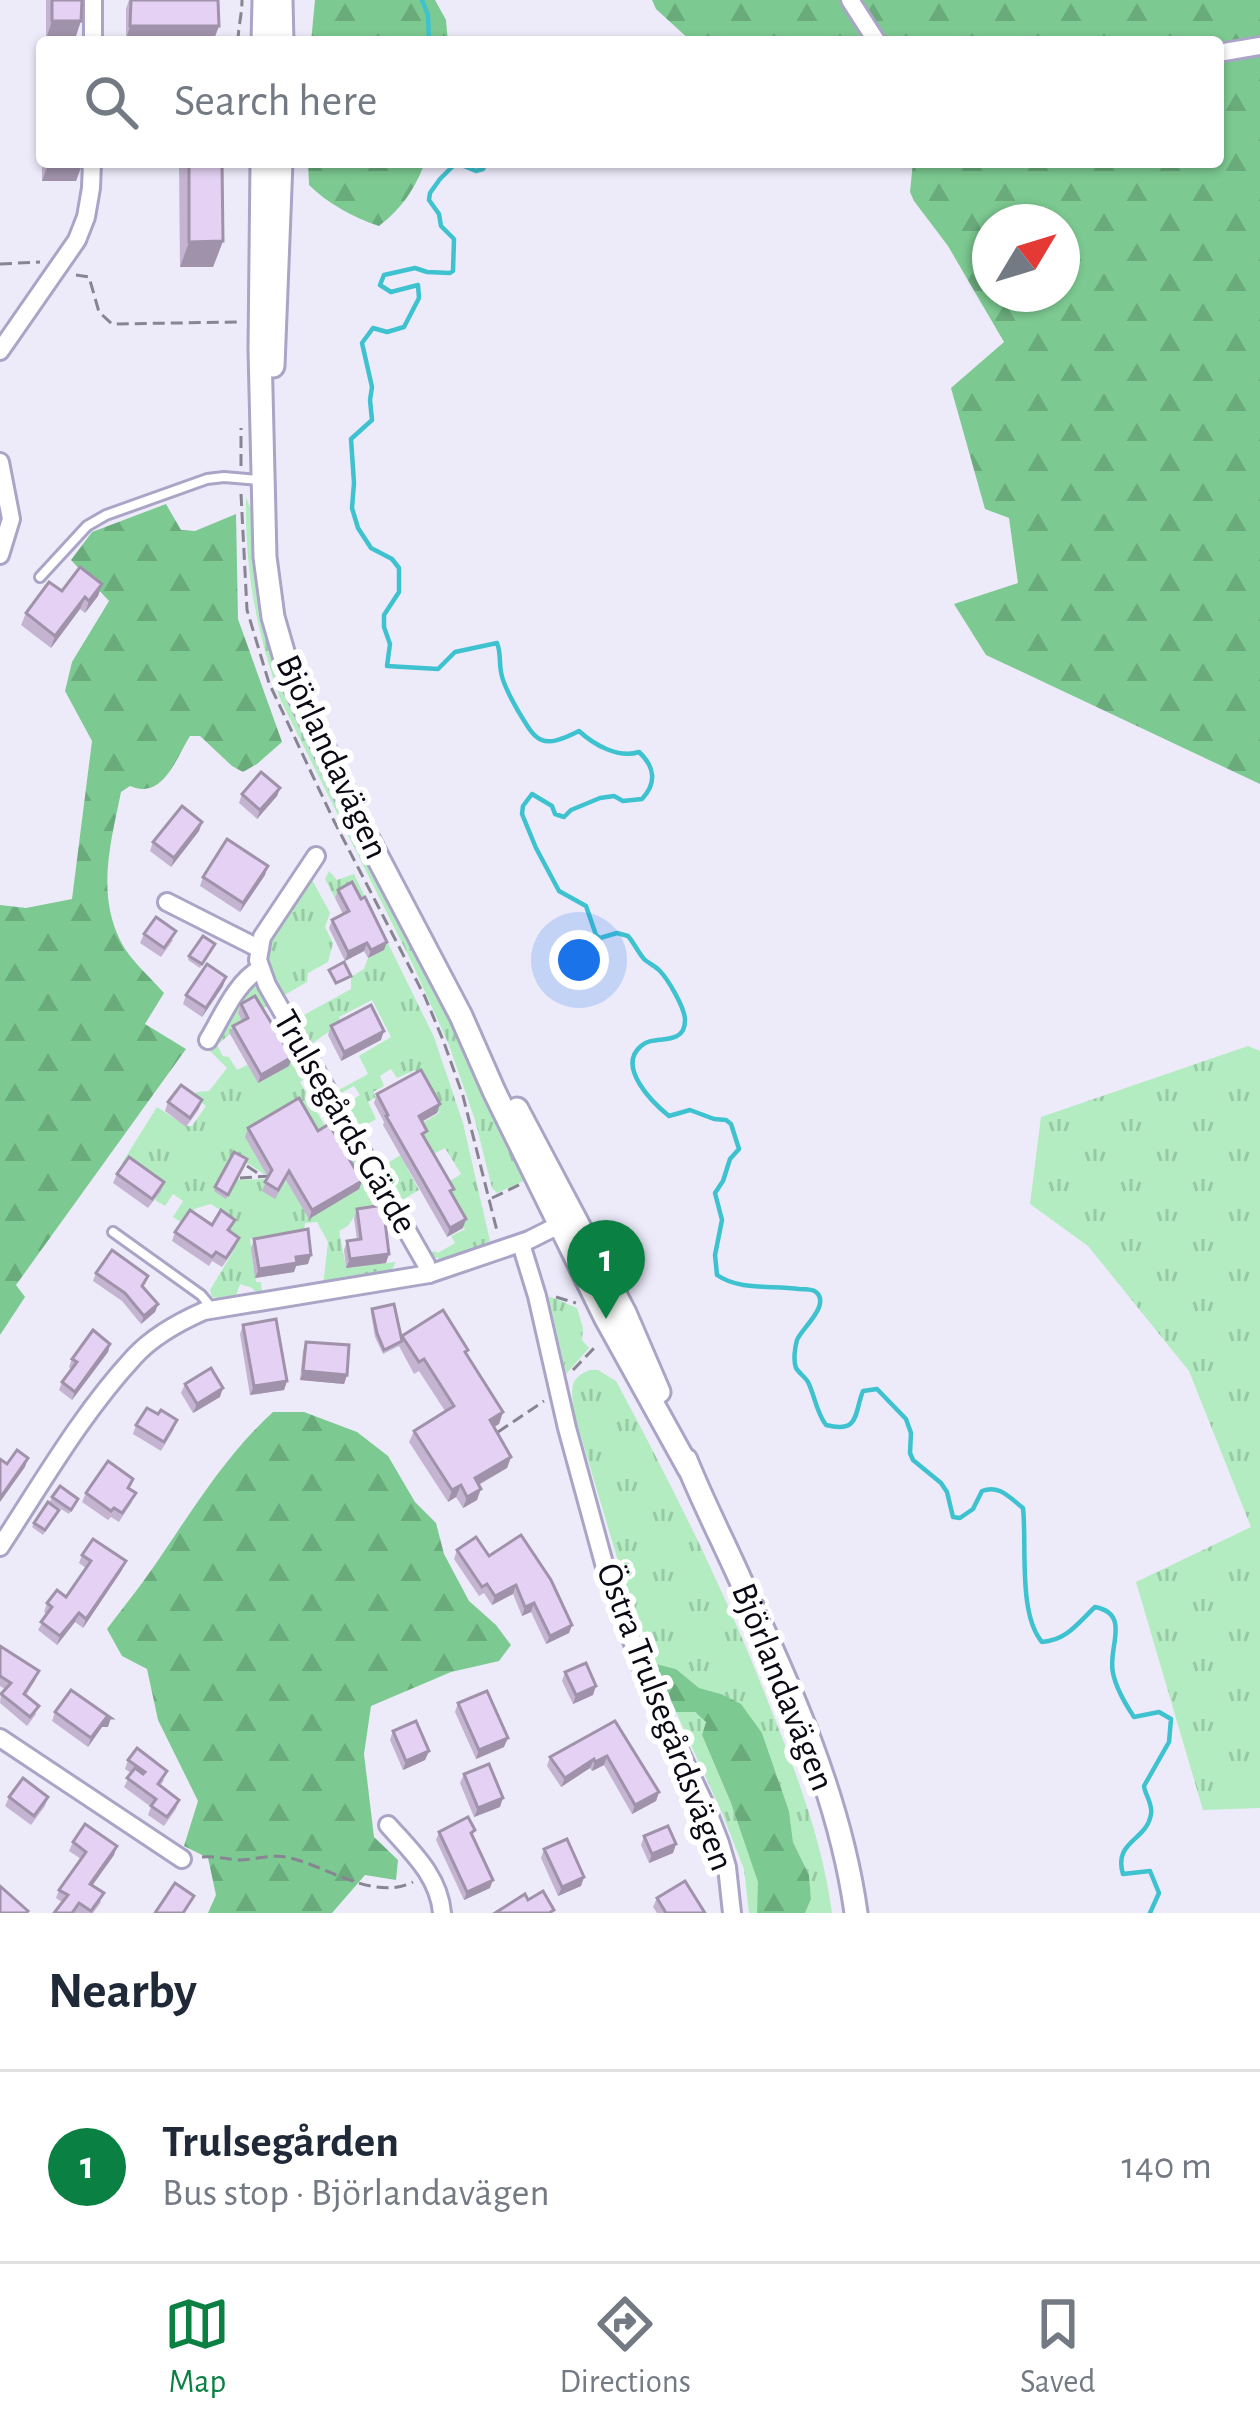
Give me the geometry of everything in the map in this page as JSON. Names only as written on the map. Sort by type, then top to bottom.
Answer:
[{"type":"street","points":[[93,0],[93,36]]},
{"type":"street","points":[[263,36],[264,0]]},
{"type":"street","points":[[281,0],[282,36]]},
{"type":"street","points":[[859,5],[874,36]]},
{"type":"street","points":[[1224,52],[1260,46]]},
{"type":"street","points":[[0,351],[77,240],[86,217],[92,168]]},
{"type":"street","name":"Björlandavägen","points":[[262,168],[260,349],[269,595],[290,676],[494,1091],[567,1220],[606,1319],[689,1469],[747,1595],[822,1777],[856,1913]]},
{"type":"street","name":"Björlandavägen","points":[[263,481],[276,334],[281,168]]},
{"type":"street","points":[[0,462],[10,519],[0,555]]},
{"type":"street","points":[[167,902],[258,948],[316,856]]},
{"type":"street","name":"Trulsegårds Gärde","points":[[258,948],[260,969],[294,1036],[429,1274]]},
{"type":"street","name":"Trulsegårds Gärde","points":[[208,1040],[252,972],[260,969]]},
{"type":"street","points":[[0,1547],[84,1422],[136,1355],[172,1327],[212,1310],[429,1274],[520,1244],[567,1220]]},
{"type":"street","name":"Östra Trulsegårdsvägen","points":[[520,1244],[608,1578],[651,1690],[720,1843],[732,1913]]},
{"type":"street","points":[[0,1738],[182,1859]]},
{"type":"street","points":[[388,1825],[438,1890],[442,1913]]},
{"type":"lane","points":[[40,577],[87,526],[106,515],[207,479],[263,481]]},
{"type":"lane","points":[[113,1232],[205,1298],[212,1310]]},
{"type":"path","points":[[239,36],[242,0]]},
{"type":"path","points":[[0,264],[38,261],[53,272],[89,278],[99,312],[112,324],[242,322]]},
{"type":"path","points":[[248,1166],[263,1177]]},
{"type":"path","points":[[240,1178],[276,1174]]},
{"type":"path","points":[[537,1297],[581,1301]]},
{"type":"path","points":[[182,1859],[286,1857],[363,1886],[404,1886],[412,1883],[422,1864]]},
{"type":"green space","points":[[315,0],[435,0],[446,20],[447,36],[312,36]]},
{"type":"green space","points":[[652,0],[1260,0],[1260,784],[986,655],[954,604],[1018,583],[1009,518],[985,509],[951,388],[1004,342],[986,312],[1080,312],[1080,204],[972,204],[972,287],[910,192],[912,168],[1224,168],[1224,36],[685,36]]},
{"type":"green space","points":[[308,168],[422,168],[407,197],[379,226],[341,209],[309,185]]},
{"type":"green space","points":[[246,497],[252,512],[258,601],[291,708],[528,1179],[497,1193],[449,1045],[281,701],[254,601]]},
{"type":"green space","points":[[166,504],[181,530],[195,531],[236,514],[238,619],[282,742],[243,772],[200,736],[190,736],[160,783],[141,789],[130,786],[121,792],[108,867],[113,924],[130,955],[164,993],[145,1024],[186,1049],[16,1285],[25,1297],[0,1335],[0,905],[26,908],[72,899],[92,741],[65,691],[72,662],[109,601],[71,560],[92,532]]},
{"type":"green space","points":[[329,871],[337,880],[354,874],[434,1037],[463,1123],[490,1241],[458,1256],[443,1259],[429,1253],[455,1243],[451,1236],[465,1229],[444,1185],[461,1174],[445,1148],[407,1168],[419,1190],[399,1202],[379,1168],[426,1140],[419,1125],[439,1113],[415,1070],[397,1078],[391,1069],[380,1076],[384,1086],[368,1102],[376,1119],[359,1129],[344,1105],[360,1095],[354,1086],[337,1091],[368,1074],[359,1056],[391,1037],[372,1000],[339,1017],[341,1023],[313,1043],[300,1021],[351,989],[351,977],[364,969],[368,958],[384,950],[335,898],[325,879]]},
{"type":"green space","points":[[310,876],[330,913],[325,927],[333,943],[328,962],[283,996],[265,968],[270,930]]},
{"type":"green space","points":[[257,984],[271,1004],[256,1012],[238,1013],[242,1021],[217,1045],[237,1070],[293,1043],[311,1074],[300,1082],[328,1131],[273,1173],[264,1174],[247,1163],[224,1172],[240,1180],[264,1179],[266,1184],[282,1186],[342,1144],[349,1145],[385,1198],[355,1215],[339,1231],[346,1267],[396,1262],[389,1275],[323,1286],[328,1242],[317,1222],[305,1223],[303,1236],[286,1232],[250,1239],[262,1294],[240,1284],[234,1301],[212,1297],[210,1290],[236,1247],[236,1235],[228,1226],[232,1218],[211,1204],[194,1209],[184,1224],[173,1217],[183,1201],[173,1194],[165,1206],[155,1200],[160,1190],[122,1163],[157,1107],[192,1126],[206,1106],[194,1096],[209,1091],[227,1068],[209,1050],[245,991]]},
{"type":"green space","points":[[1248,1046],[1260,1051],[1260,1808],[1203,1810],[1136,1582],[1251,1527],[1189,1371],[1088,1246],[1030,1204],[1041,1117]]},
{"type":"green space","points":[[549,1298],[577,1308],[582,1340],[589,1348],[566,1374]]},
{"type":"green space","points":[[590,1370],[616,1381],[737,1627],[808,1811],[832,1913],[805,1913],[811,1899],[809,1875],[793,1842],[789,1811],[762,1733],[721,1694],[699,1688],[676,1669],[656,1664],[629,1598],[574,1413],[574,1382]]},
{"type":"green space","points":[[273,1412],[304,1412],[357,1432],[388,1456],[415,1502],[436,1523],[444,1554],[469,1601],[511,1645],[499,1661],[451,1672],[371,1706],[364,1754],[374,1837],[398,1860],[396,1880],[365,1875],[332,1913],[208,1913],[216,1895],[208,1858],[184,1846],[198,1801],[158,1720],[147,1669],[122,1656],[107,1629],[227,1461]]},
{"type":"green space","points":[[656,1664],[676,1669],[699,1688],[741,1704],[762,1733],[789,1811],[793,1842],[809,1875],[811,1899],[805,1913],[757,1913],[758,1882],[702,1735],[706,1722],[695,1712],[676,1712]]},
{"type":"green space","points":[[691,1711],[706,1722],[702,1735],[759,1882],[757,1913],[749,1913],[744,1869],[676,1712]]},
{"type":"building","points":[[52,0],[82,0],[81,21],[52,21]]},
{"type":"building","points":[[131,0],[218,0],[219,26],[130,26]]},
{"type":"building","points":[[189,168],[222,168],[223,241],[189,242]]},
{"type":"building","points":[[80,567],[102,584],[89,601],[85,597],[55,636],[26,613],[49,582],[62,591]]},
{"type":"building","points":[[261,772],[280,788],[260,810],[242,794]]},
{"type":"building","points":[[182,806],[202,822],[174,858],[153,842]]},
{"type":"building","points":[[227,839],[268,866],[243,903],[203,877]]},
{"type":"building","points":[[352,882],[361,899],[365,897],[387,942],[371,950],[367,943],[348,952],[332,920],[349,911],[338,890]]},
{"type":"building","points":[[156,917],[176,931],[164,948],[144,934]]},
{"type":"building","points":[[203,936],[215,944],[202,964],[189,956]]},
{"type":"building","points":[[344,962],[351,976],[336,983],[329,970]]},
{"type":"building","points":[[207,964],[226,977],[206,1008],[186,995]]},
{"type":"building","points":[[255,996],[292,1057],[261,1075],[233,1026],[248,1018],[241,1004]]},
{"type":"building","points":[[371,1005],[384,1031],[344,1052],[331,1026]]},
{"type":"building","points":[[421,1070],[440,1104],[419,1116],[427,1131],[422,1134],[466,1219],[450,1228],[377,1094]]},
{"type":"building","points":[[181,1085],[202,1100],[190,1118],[168,1102]]},
{"type":"building","points":[[299,1098],[318,1131],[329,1124],[362,1181],[312,1210],[289,1171],[278,1190],[265,1182],[272,1170],[248,1128]]},
{"type":"building","points":[[234,1152],[247,1159],[228,1195],[215,1187]]},
{"type":"building","points":[[129,1157],[164,1182],[152,1199],[117,1174]]},
{"type":"building","points":[[383,1205],[389,1254],[350,1259],[347,1241],[361,1239],[357,1209]]},
{"type":"building","points":[[190,1210],[212,1225],[221,1210],[235,1220],[228,1230],[239,1238],[226,1258],[216,1252],[212,1257],[175,1232]]},
{"type":"building","points":[[308,1229],[311,1255],[296,1257],[297,1263],[259,1269],[254,1239]]},
{"type":"building","points":[[112,1250],[148,1276],[142,1286],[158,1304],[144,1316],[125,1293],[96,1273]]},
{"type":"building","points":[[394,1304],[402,1341],[384,1350],[372,1309]]},
{"type":"building","points":[[443,1310],[503,1412],[490,1420],[511,1457],[475,1478],[481,1489],[467,1497],[461,1485],[452,1490],[414,1431],[454,1406],[424,1359],[419,1362],[402,1336]]},
{"type":"building","points":[[276,1319],[287,1381],[254,1386],[243,1325]]},
{"type":"building","points":[[93,1330],[110,1344],[75,1392],[62,1382]]},
{"type":"building","points":[[306,1342],[349,1345],[347,1375],[303,1371]]},
{"type":"building","points":[[211,1368],[223,1388],[197,1404],[185,1384]]},
{"type":"building","points":[[147,1408],[177,1420],[164,1442],[136,1425]]},
{"type":"building","points":[[17,1450],[28,1458],[0,1498],[0,1459],[7,1464]]},
{"type":"building","points":[[108,1461],[133,1479],[128,1488],[136,1493],[122,1513],[86,1493]]},
{"type":"building","points":[[60,1486],[78,1499],[71,1510],[52,1497]]},
{"type":"building","points":[[48,1502],[59,1510],[45,1530],[34,1523]]},
{"type":"building","points":[[521,1535],[551,1580],[572,1625],[550,1636],[534,1603],[525,1607],[516,1585],[495,1596],[487,1584],[482,1587],[457,1550],[476,1537],[489,1556]]},
{"type":"building","points":[[93,1539],[126,1561],[86,1619],[79,1613],[60,1636],[41,1622],[52,1607],[47,1603],[57,1590],[66,1597],[91,1561],[82,1555]]},
{"type":"building","points":[[0,1646],[39,1671],[24,1694],[39,1706],[30,1717],[1,1694],[11,1683],[0,1676]]},
{"type":"building","points":[[586,1663],[596,1686],[576,1695],[565,1672]]},
{"type":"building","points":[[71,1690],[111,1718],[91,1738],[55,1712]]},
{"type":"building","points":[[487,1691],[508,1738],[479,1750],[458,1703]]},
{"type":"building","points":[[416,1721],[429,1751],[406,1761],[393,1731]]},
{"type":"building","points":[[615,1721],[659,1792],[635,1805],[607,1756],[565,1778],[550,1757]]},
{"type":"building","points":[[137,1748],[167,1771],[158,1784],[179,1800],[167,1817],[151,1806],[156,1799],[127,1778],[135,1768],[145,1772],[128,1760]]},
{"type":"building","points":[[489,1764],[503,1798],[478,1808],[464,1774]]},
{"type":"building","points":[[23,1778],[48,1797],[34,1816],[9,1797]]},
{"type":"building","points":[[468,1817],[493,1880],[467,1892],[439,1832]]},
{"type":"building","points":[[85,1824],[117,1846],[90,1884],[104,1893],[91,1911],[79,1903],[72,1913],[54,1913],[68,1895],[59,1890],[86,1852],[73,1842]]},
{"type":"building","points":[[668,1826],[676,1844],[652,1854],[644,1836]]},
{"type":"building","points":[[567,1839],[584,1877],[562,1887],[544,1849]]},
{"type":"building","points":[[685,1881],[705,1913],[666,1913],[657,1898]]},
{"type":"building","points":[[175,1883],[194,1896],[183,1913],[155,1913]]},
{"type":"building","points":[[0,1886],[28,1911],[0,1913]]},
{"type":"building","points":[[543,1891],[554,1910],[549,1913],[495,1913],[525,1894],[528,1900]]},
{"type":"waterway","points":[[422,0],[429,36]]},
{"type":"waterway","points":[[451,168],[429,200],[441,226],[454,239],[453,271],[415,268],[384,275],[380,285],[391,292],[418,285],[419,298],[404,327],[387,332],[373,328],[362,343],[372,387],[372,420],[351,439],[352,508],[371,548],[399,568],[399,592],[384,615],[390,644],[387,666],[438,669],[455,652],[497,643],[505,687],[540,740],[579,731],[614,752],[639,752],[648,763],[652,781],[642,799],[600,798],[564,817],[532,794],[522,814],[559,891],[586,906],[600,938],[617,933],[628,936],[644,959],[663,974],[682,1008],[681,1033],[645,1043],[633,1064],[640,1084],[669,1116],[690,1110],[731,1124],[739,1149],[715,1193],[722,1220],[715,1255],[717,1275],[746,1285],[808,1289],[820,1297],[814,1316],[797,1340],[795,1361],[826,1425],[850,1424],[863,1391],[877,1389],[906,1419],[913,1460],[941,1483],[953,1517],[973,1509],[988,1489],[1004,1493],[1023,1508],[1026,1597],[1042,1642],[1065,1634],[1095,1607],[1113,1617],[1113,1673],[1125,1702],[1134,1717],[1159,1712],[1171,1719],[1169,1742],[1144,1786],[1151,1810],[1148,1823],[1126,1848],[1121,1863],[1123,1874],[1150,1871],[1159,1893],[1150,1913]]},
{"type":"waterway","points":[[469,168],[483,168]]},
{"type":"place","name":"Trulsegården","points":[[606,1319]]}]
